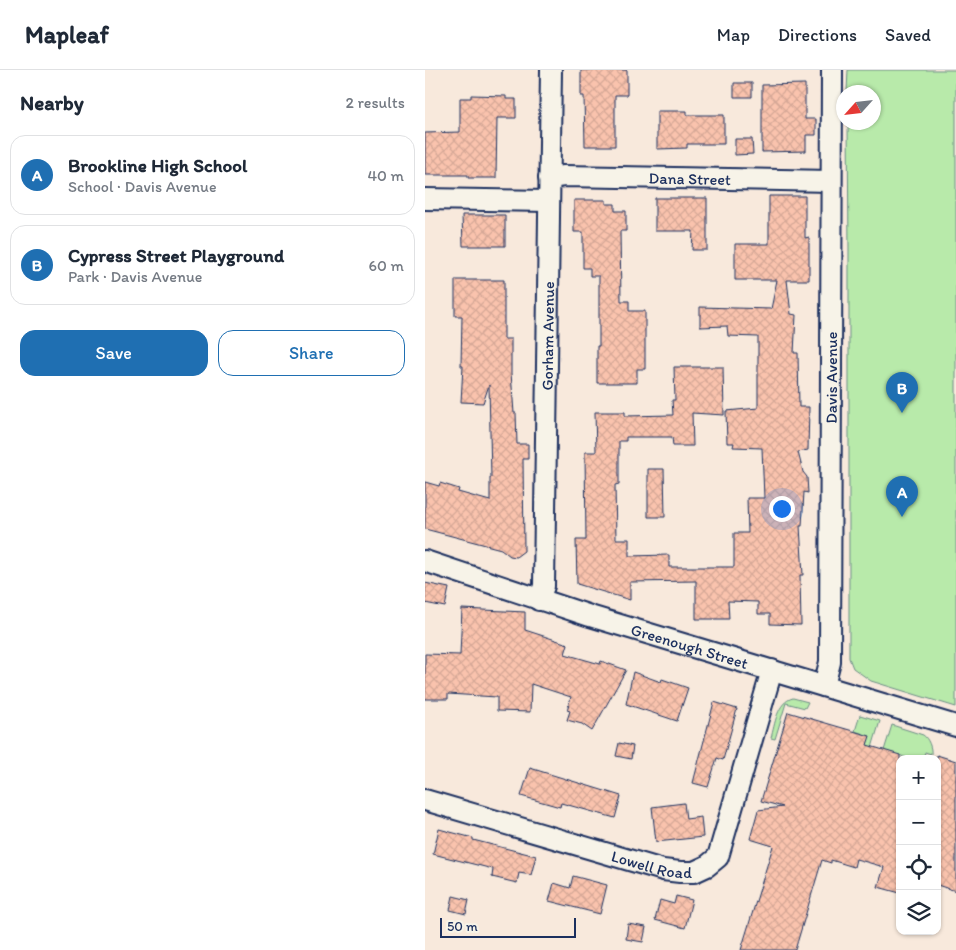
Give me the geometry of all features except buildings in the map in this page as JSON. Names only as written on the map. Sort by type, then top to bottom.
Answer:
[{"type":"street","name":"Gorham Avenue","points":[[539,600],[544,586],[551,70]]},
{"type":"street","name":"Davis Avenue","points":[[824,686],[829,662],[832,70]]},
{"type":"street","name":"Dana Street","points":[[549,178],[563,176],[831,181]]},
{"type":"street","points":[[425,199],[549,201]]},
{"type":"street","name":"Greenough Street","points":[[425,561],[539,600],[956,726]]},
{"type":"street","name":"Lowell Road","points":[[425,800],[640,864],[680,872],[694,872],[707,866],[718,857],[772,670]]},
{"type":"green space","points":[[848,70],[956,70],[956,707],[871,681],[853,668],[849,658],[848,130],[881,130],[881,85],[847,85]]},
{"type":"green space","points":[[793,698],[808,702],[805,708],[786,703],[775,739],[771,738],[775,720],[780,709],[783,704]]},
{"type":"green space","points":[[860,715],[880,721],[851,818],[854,787],[869,736],[855,731]]},
{"type":"green space","points":[[892,725],[923,735],[927,738],[931,754],[925,752],[924,755],[898,755],[889,752],[862,821]]},
{"type":"place","name":"Cypress Street Playground","points":[[902,413]]},
{"type":"place","name":"Brookline High School","points":[[902,517]]}]
